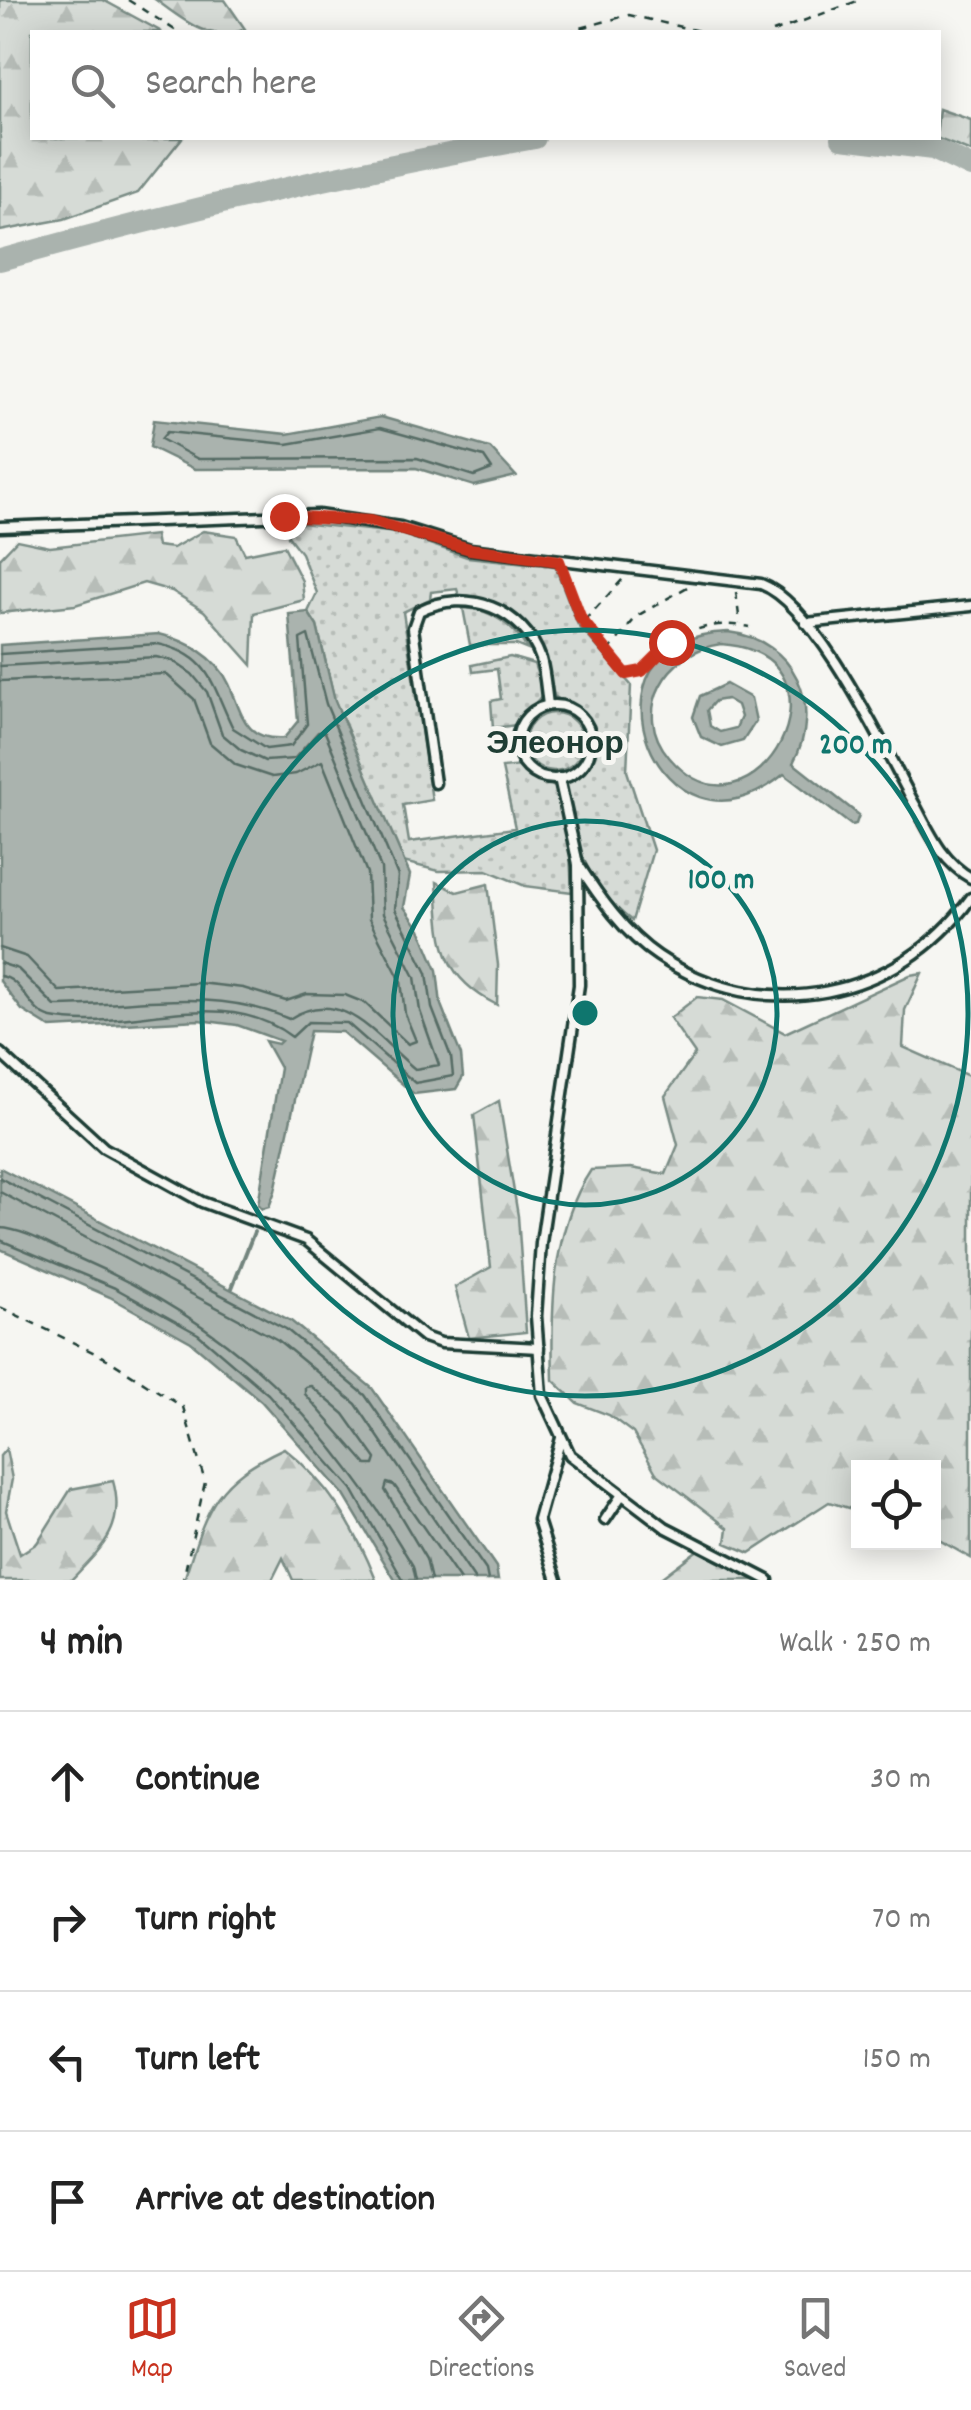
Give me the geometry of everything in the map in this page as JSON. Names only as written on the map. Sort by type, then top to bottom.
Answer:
[{"type":"lane","points":[[0,528],[318,515],[400,527],[470,549],[734,581],[778,590],[847,682],[944,857],[971,878]]},
{"type":"lane","points":[[435,783],[413,628],[420,611],[476,602],[510,616],[536,647],[548,705]]},
{"type":"lane","points":[[806,623],[971,606]]},
{"type":"lane","points":[[548,705],[560,706],[582,718],[590,742],[582,766],[559,778],[548,778],[527,768],[517,748],[517,736],[527,716],[548,705]]},
{"type":"lane","points":[[559,778],[578,864],[579,984],[540,1242],[542,1395],[570,1455],[666,1527],[768,1580]]},
{"type":"lane","points":[[578,864],[603,902],[657,955],[741,992],[795,997],[846,989],[898,966],[946,932],[971,898]]},
{"type":"lane","points":[[0,1053],[104,1148],[202,1202],[306,1240],[424,1337],[440,1342],[539,1348]]},
{"type":"lane","points":[[557,1580],[538,1520],[560,1438]]},
{"type":"lane","points":[[605,1520],[621,1496]]},
{"type":"path","points":[[128,0],[175,30]]},
{"type":"path","points":[[778,30],[860,0]]},
{"type":"path","points":[[573,30],[629,15],[695,30]]},
{"type":"path","points":[[559,561],[583,622],[621,671],[633,675],[684,634],[716,624],[750,627]]},
{"type":"path","points":[[583,622],[634,570]]},
{"type":"path","points":[[734,581],[740,626]]},
{"type":"path","points":[[607,654],[637,616],[692,584]]},
{"type":"path","points":[[0,1307],[107,1359],[183,1407],[206,1482],[184,1580]]},
{"type":"green space","points":[[0,0],[103,0],[158,30],[30,30],[30,140],[180,140],[138,193],[64,219],[0,231]]},
{"type":"green space","points":[[156,0],[225,0],[245,29],[204,30]]},
{"type":"green space","points":[[941,110],[971,120],[971,152],[941,140]]},
{"type":"green space","points":[[289,522],[398,533],[467,557],[555,566],[578,625],[631,685],[627,771],[653,850],[632,921],[593,878],[577,843],[568,805],[566,786],[583,770],[594,751],[593,731],[581,715],[554,696],[543,655],[527,626],[500,607],[459,596],[457,589],[431,592],[430,599],[403,612],[432,800],[403,805],[409,842],[515,828],[502,768],[521,766],[556,788],[570,852],[572,892],[525,886],[487,870],[439,871],[403,862],[335,701],[317,626],[308,612],[317,593],[301,553],[288,536]]},
{"type":"green space","points":[[203,531],[236,536],[245,554],[284,546],[302,581],[304,600],[254,613],[252,665],[204,611],[172,591],[144,583],[75,605],[0,613],[0,558],[17,540],[50,547],[155,535],[157,546],[173,548]]},
{"type":"green space","points":[[463,608],[501,620],[528,650],[516,645],[470,645]]},
{"type":"green space","points":[[510,657],[534,664],[544,693],[516,725],[493,728],[491,701],[501,699],[497,669],[473,672],[472,665]]},
{"type":"green space","points":[[554,713],[574,722],[583,742],[574,762],[554,771],[534,762],[525,742],[534,722]]},
{"type":"green space","points":[[437,882],[457,892],[488,884],[498,965],[497,1005],[464,982],[447,955]]},
{"type":"green space","points":[[922,973],[905,1010],[903,1047],[971,1077],[971,1558],[941,1541],[941,1460],[851,1460],[851,1509],[829,1502],[750,1553],[726,1543],[728,1528],[656,1473],[633,1433],[609,1415],[577,1403],[553,1380],[556,1271],[568,1218],[591,1170],[631,1168],[666,1174],[678,1145],[665,1096],[695,1054],[670,1018],[697,997],[723,1000],[785,1033]]},
{"type":"green space","points":[[499,1101],[518,1216],[526,1332],[469,1338],[455,1287],[491,1267],[474,1115]]},
{"type":"green space","points":[[284,1448],[339,1507],[376,1580],[293,1580],[283,1558],[272,1580],[184,1580],[216,1499],[242,1472]]},
{"type":"green space","points":[[6,1449],[12,1479],[6,1511],[20,1554],[37,1543],[71,1489],[113,1481],[114,1524],[101,1547],[71,1580],[0,1580],[0,1456]]},
{"type":"green space","points":[[699,1549],[754,1580],[658,1580]]},
{"type":"water","points":[[381,417],[490,448],[516,476],[474,486],[416,468],[195,469],[150,447],[154,420],[287,434]]},
{"type":"water","points":[[308,612],[317,626],[335,701],[410,875],[404,907],[420,929],[437,970],[441,1005],[461,1055],[463,1077],[456,1089],[414,1094],[342,1032],[310,1031],[275,1191],[269,1207],[262,1209],[258,1205],[280,1068],[265,1041],[281,1041],[237,1025],[199,1020],[51,1028],[22,1010],[0,981],[0,645],[159,634],[169,637],[200,651],[217,666],[252,730],[271,738],[284,738],[298,721],[289,614]]},
{"type":"water","points":[[728,632],[771,648],[786,662],[804,698],[802,741],[793,763],[859,815],[856,824],[851,825],[784,774],[739,798],[700,797],[669,777],[648,744],[642,707],[651,671],[679,644]],"holes":[[[721,644],[763,656],[785,680],[790,711],[780,743],[761,769],[733,784],[702,782],[669,757],[658,739],[653,721],[660,686],[685,658],[702,649]]]},
{"type":"water","points":[[726,684],[751,698],[756,721],[743,741],[722,747],[701,737],[693,717],[700,696]],"holes":[[[727,699],[737,705],[741,717],[736,728],[720,732],[710,726],[707,710],[715,701]]]},
{"type":"water","points":[[0,1168],[291,1321],[372,1388],[496,1567],[498,1580],[395,1580],[344,1495],[261,1401],[191,1342],[110,1297],[0,1249]]},
{"type":"waterway","points":[[0,260],[266,193],[525,140]]},
{"type":"waterway","points":[[859,140],[933,149],[971,167]]},
{"type":"waterway","points":[[232,1288],[254,1232]]},
{"type":"district","name":"Элеонор","points":[[555,742]]},
{"type":"route","points":[[284,516],[370,521],[470,549],[559,561],[581,619],[626,674],[642,671],[671,642]]}]
